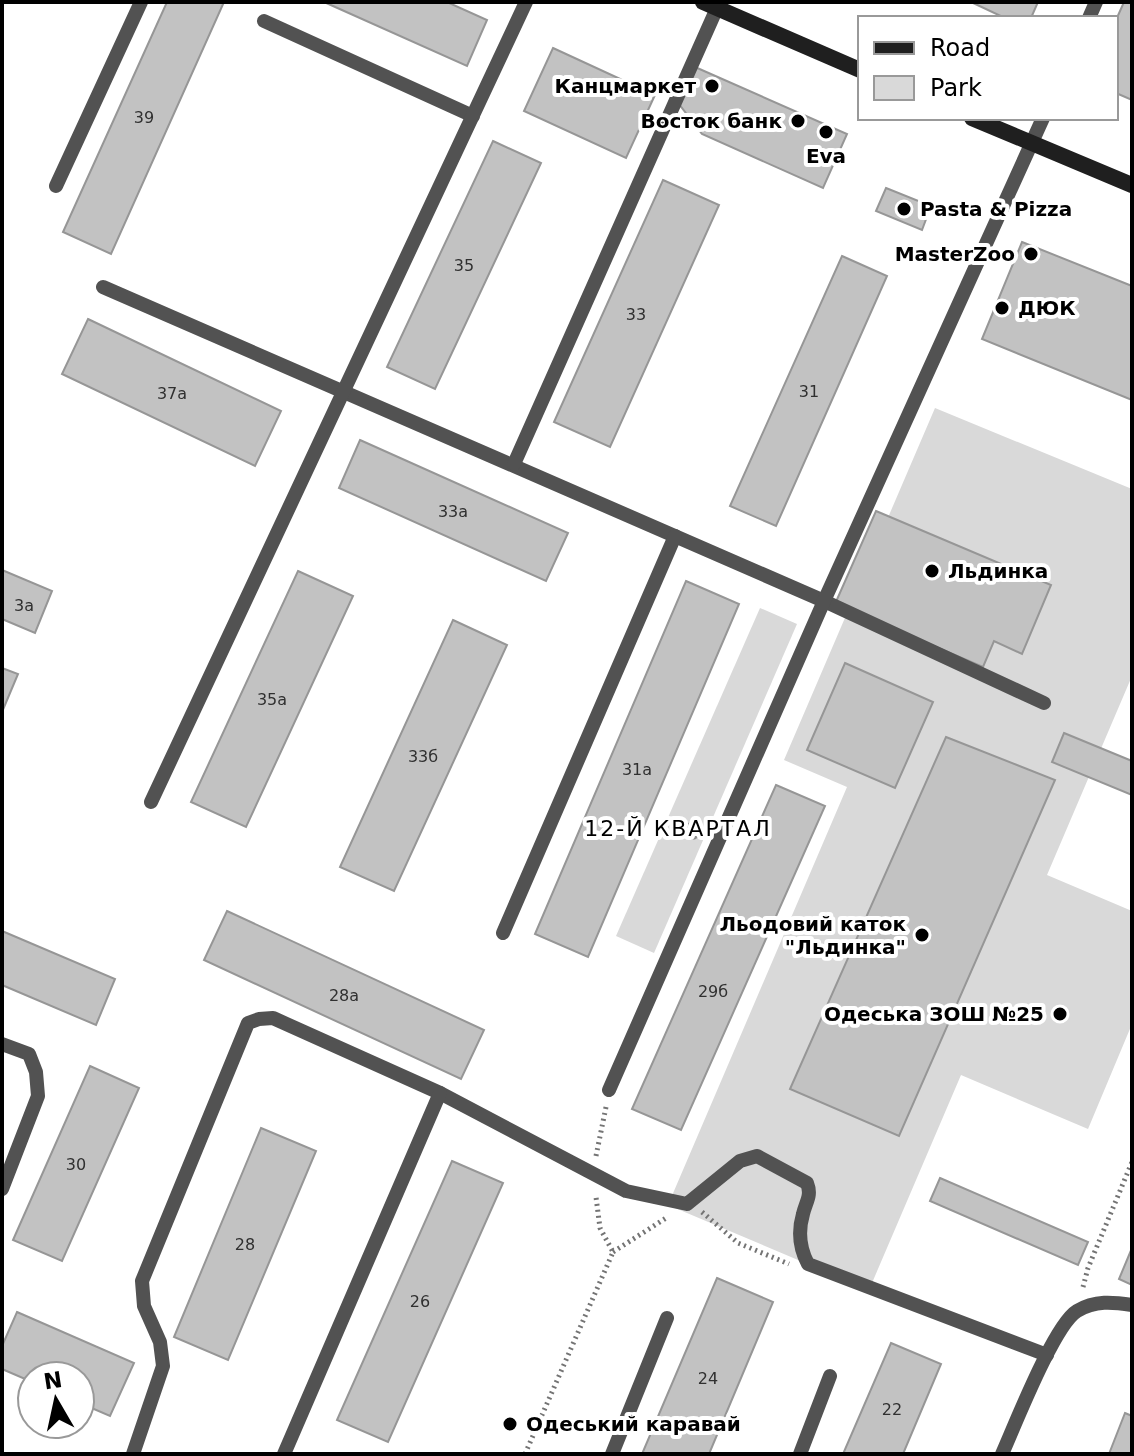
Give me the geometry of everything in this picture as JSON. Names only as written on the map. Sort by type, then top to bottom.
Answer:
[{"type":"main road","points":[[710,5],[858,69]]},
{"type":"main road","points":[[977,120],[1132,185]]},
{"type":"lane","points":[[56,186],[141,2]]},
{"type":"lane","points":[[151,802],[526,2]]},
{"type":"lane","points":[[514,464],[710,5]]},
{"type":"lane","points":[[264,21],[473,116]]},
{"type":"lane","points":[[609,1090],[824,601],[1042,120]]},
{"type":"lane","points":[[103,287],[824,601],[1044,703]]},
{"type":"lane","points":[[503,933],[675,536]]},
{"type":"lane","points":[[133,1454],[163,1366],[160,1342],[144,1306],[142,1281],[248,1023],[259,1019],[273,1018],[440,1093],[626,1191],[687,1204],[740,1161],[757,1156],[807,1183],[811,1193],[802,1215],[801,1249],[808,1264],[1047,1355]]},
{"type":"lane","points":[[2,1044],[29,1054],[36,1072],[38,1096],[2,1189]]},
{"type":"lane","points":[[284,1454],[440,1093]]},
{"type":"lane","points":[[1002,1454],[1047,1355],[1060,1330],[1076,1311],[1105,1301],[1132,1305]]},
{"type":"lane","points":[[612,1454],[667,1318]]},
{"type":"lane","points":[[800,1454],[830,1376]]},
{"type":"path","points":[[609,1090],[593,1173],[600,1228],[613,1252]]},
{"type":"path","points":[[1076,1311],[1088,1268],[1132,1162]]},
{"type":"path","points":[[525,1454],[613,1252],[687,1204],[700,1209],[738,1243],[791,1265],[808,1264]]},
{"type":"green space","points":[[935,408],[1132,489],[1132,676],[1047,875],[1132,911],[1132,1024],[1088,1129],[961,1075],[869,1290],[668,1205],[847,787],[784,760]]},
{"type":"green space","points":[[760,608],[797,624],[654,953],[616,936]]},
{"type":"building","points":[[167,2],[224,2],[111,254],[63,232]]},
{"type":"building","points":[[324,2],[447,2],[487,20],[467,66]]},
{"type":"building","points":[[971,2],[1038,2],[1032,16],[1001,16]]},
{"type":"building","points":[[1124,2],[1132,2],[1132,100],[1118,94],[1118,16]]},
{"type":"building","points":[[553,48],[655,95],[626,158],[524,111]]},
{"type":"building","points":[[695,67],[847,134],[823,188],[702,134],[679,104]]},
{"type":"building","points":[[493,141],[541,163],[435,389],[387,367]]},
{"type":"building","points":[[663,180],[719,205],[610,447],[554,422]]},
{"type":"building","name":"Pasta & Pizza","points":[[886,188],[931,206],[922,230],[876,211]]},
{"type":"building","points":[[1022,242],[1132,286],[1132,400],[982,339]]},
{"type":"building","points":[[842,256],[887,276],[776,526],[730,506]]},
{"type":"building","points":[[88,319],[281,411],[255,466],[62,374]]},
{"type":"building","points":[[360,440],[568,533],[546,581],[339,488]]},
{"type":"building","points":[[876,511],[1051,585],[1022,654],[994,641],[983,667],[835,604]]},
{"type":"building","points":[[2,570],[52,591],[35,633],[2,619]]},
{"type":"building","points":[[298,571],[353,596],[246,827],[191,802]]},
{"type":"building","points":[[686,581],[739,604],[588,957],[535,934]]},
{"type":"building","points":[[453,620],[507,645],[394,891],[340,867]]},
{"type":"building","points":[[845,663],[933,702],[895,788],[807,750]]},
{"type":"building","points":[[2,668],[18,674],[2,712]]},
{"type":"building","points":[[1064,733],[1132,761],[1132,795],[1052,762]]},
{"type":"building","name":"Льодовий каток \"Льдинка\"","points":[[946,737],[1055,780],[899,1136],[790,1089]]},
{"type":"building","points":[[776,785],[825,806],[681,1130],[632,1109]]},
{"type":"building","points":[[227,911],[484,1030],[461,1079],[204,960]]},
{"type":"building","points":[[2,931],[115,979],[96,1025],[2,985]]},
{"type":"building","points":[[90,1066],[139,1088],[62,1261],[13,1240]]},
{"type":"building","points":[[261,1128],[316,1151],[228,1360],[174,1337]]},
{"type":"building","points":[[452,1161],[503,1183],[388,1442],[337,1420]]},
{"type":"building","points":[[940,1178],[1088,1242],[1078,1265],[930,1201]]},
{"type":"building","points":[[1132,1248],[1132,1285],[1119,1279]]},
{"type":"building","points":[[717,1278],[773,1302],[709,1454],[642,1454]]},
{"type":"building","points":[[17,1312],[134,1363],[110,1416],[96,1410],[96,1360],[16,1360],[16,1375],[2,1369],[2,1346]]},
{"type":"building","points":[[891,1343],[941,1364],[903,1454],[843,1454]]},
{"type":"building","points":[[1125,1413],[1132,1416],[1132,1454],[1109,1454]]},
{"type":"place","name":"Канцмаркет","points":[[712,86]]},
{"type":"place","name":"Восток банк","points":[[798,121]]},
{"type":"place","name":"Eva","points":[[826,132]]},
{"type":"place","name":"Pasta & Pizza","points":[[904,209]]},
{"type":"place","name":"MasterZoo","points":[[1031,254]]},
{"type":"place","name":"ДЮК","points":[[1002,308]]},
{"type":"place","name":"Льдинка","points":[[932,571]]},
{"type":"place","name":"Льодовий каток \"Льдинка\"","points":[[922,935]]},
{"type":"place","name":"Одеська ЗОШ №25","points":[[1060,1014]]},
{"type":"place","name":"Одеський каравай","points":[[510,1424]]},
{"type":"district","name":"12-Й КВАРТАЛ","points":[[678,828]]}]
